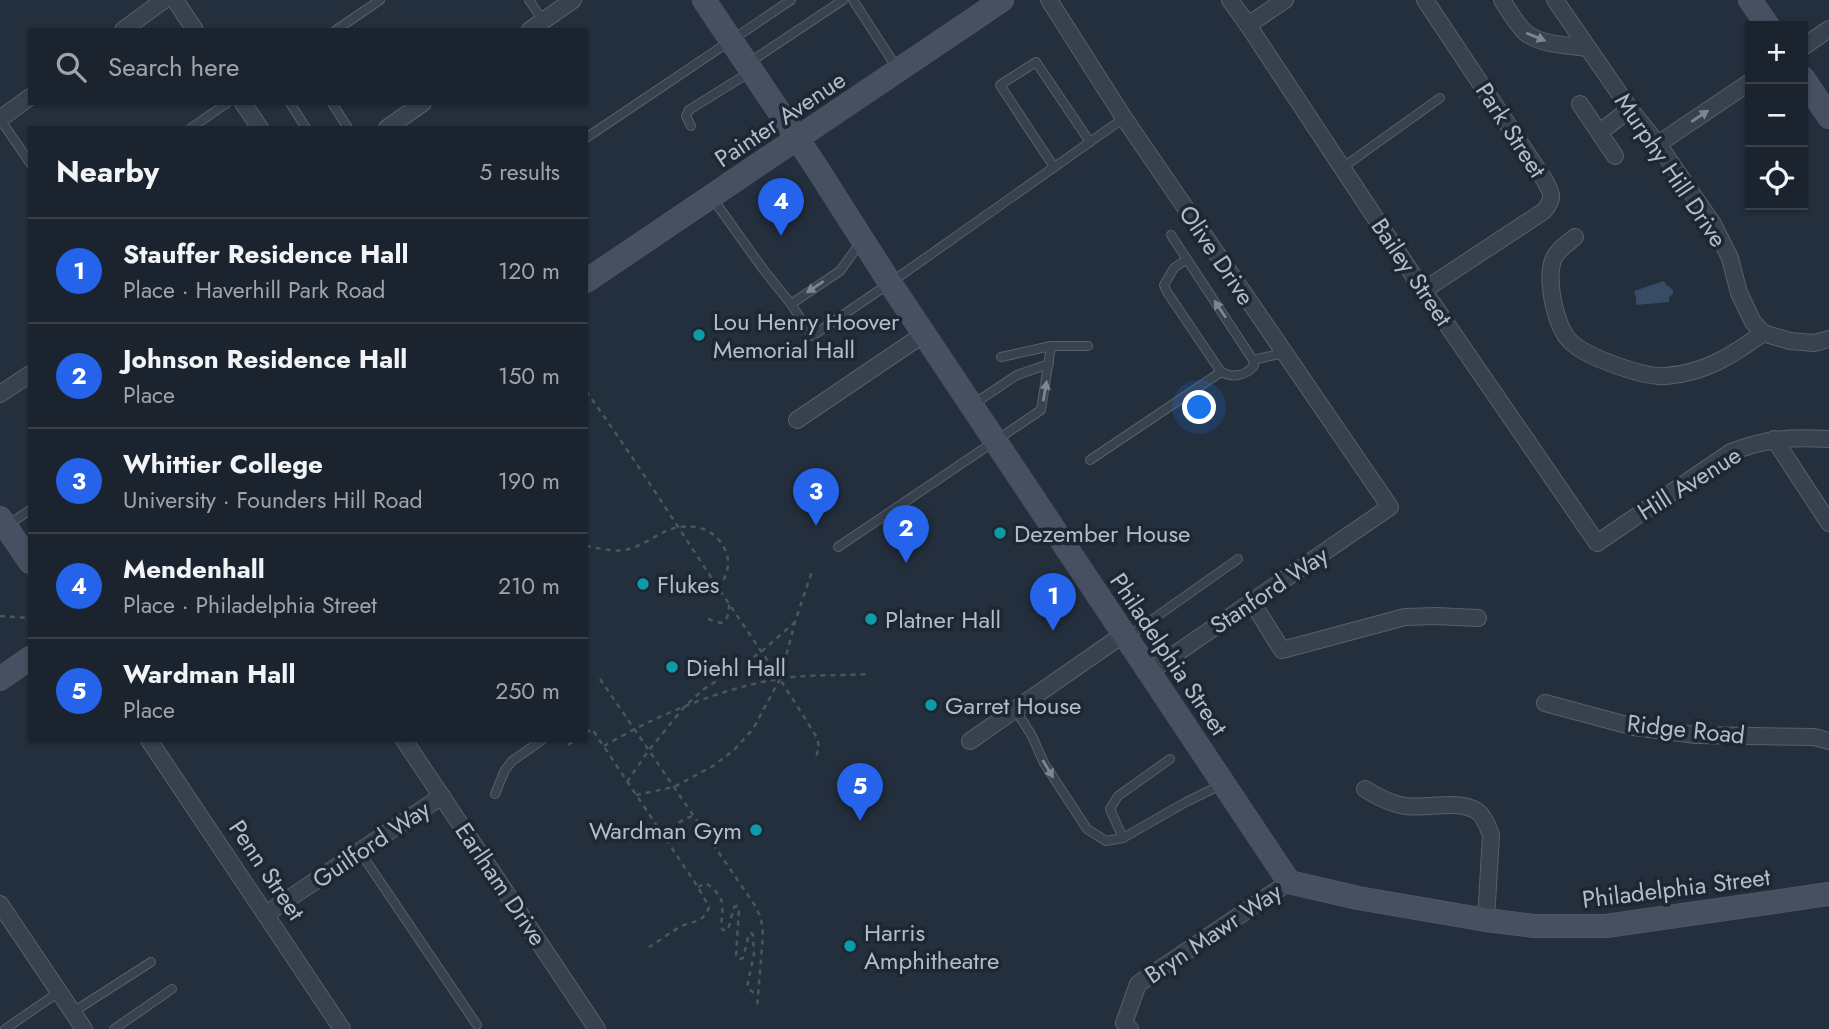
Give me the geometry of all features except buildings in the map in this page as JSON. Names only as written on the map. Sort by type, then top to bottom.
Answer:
[{"type":"street","points":[[126,28],[164,0]]},
{"type":"street","points":[[175,0],[194,28]]},
{"type":"street","points":[[536,25],[573,0]]},
{"type":"street","name":"Philadelphia Street","points":[[705,0],[1289,882],[1359,898],[1534,926],[1606,926],[1829,894]]},
{"type":"street","name":"Painter Avenue","points":[[588,280],[1002,0]]},
{"type":"street","name":"Olive Drive","points":[[1049,0],[1124,118],[1390,508]]},
{"type":"street","name":"Bailey Street","points":[[1230,0],[1597,543]]},
{"type":"street","points":[[1248,24],[1285,0]]},
{"type":"street","name":"Park Street","points":[[1424,290],[1544,211],[1551,202],[1552,194],[1545,179],[1426,0]]},
{"type":"street","points":[[1502,0],[1519,26],[1533,37],[1587,48]]},
{"type":"street","name":"Murphy Hill Drive","points":[[1555,0],[1713,223],[1730,258],[1746,309],[1753,323],[1763,333]]},
{"type":"street","points":[[1750,0],[1765,21]]},
{"type":"street","points":[[1808,44],[1829,29]]},
{"type":"street","points":[[1658,144],[1747,84]]},
{"type":"street","points":[[1807,84],[1829,117]]},
{"type":"street","points":[[0,119],[28,98]]},
{"type":"street","points":[[1580,104],[1615,156]]},
{"type":"street","points":[[244,105],[259,126]]},
{"type":"street","points":[[390,126],[420,105]]},
{"type":"street","points":[[1600,132],[1630,109]]},
{"type":"street","points":[[1575,237],[1555,256],[1551,266],[1555,311],[1564,335],[1584,351],[1632,371],[1663,377],[1676,375],[1717,363],[1763,333],[1790,341],[1814,342],[1829,339]]},
{"type":"street","points":[[797,420],[924,334]]},
{"type":"street","points":[[0,394],[28,375]]},
{"type":"street","points":[[1774,439],[1829,523]]},
{"type":"street","name":"Hill Avenue","points":[[1597,543],[1731,452],[1774,439],[1829,439]]},
{"type":"street","name":"Stanford Way","points":[[1149,672],[1390,508]]},
{"type":"street","points":[[3,522],[28,559]]},
{"type":"street","points":[[1252,602],[1282,650],[1405,617],[1478,618]]},
{"type":"street","points":[[970,741],[1125,636]]},
{"type":"street","points":[[0,679],[28,659]]},
{"type":"street","name":"Ridge Road","points":[[1545,703],[1634,727],[1696,735],[1814,737],[1829,741]]},
{"type":"street","name":"Penn Street","points":[[150,742],[342,1029]]},
{"type":"street","name":"Earlham Drive","points":[[405,742],[597,1029]]},
{"type":"street","points":[[1365,789],[1401,806],[1460,806],[1478,811],[1491,835],[1486,920]]},
{"type":"street","name":"Guilford Way","points":[[266,914],[442,796]]},
{"type":"street","name":"Bryn Mawr Way","points":[[1130,1029],[1124,1023],[1138,984],[1289,882]]},
{"type":"street","points":[[1,908],[84,1029]]},
{"type":"lane","points":[[339,28],[380,0]]},
{"type":"lane","points":[[529,0],[536,25]]},
{"type":"lane","points":[[588,137],[791,0]]},
{"type":"lane","points":[[691,126],[686,116],[689,110],[843,0]]},
{"type":"lane","points":[[853,0],[898,70]]},
{"type":"lane","points":[[1054,167],[1000,85],[1036,62],[1090,142]]},
{"type":"lane","points":[[1342,168],[1440,98]]},
{"type":"lane","points":[[194,126],[224,105]]},
{"type":"lane","points":[[291,105],[305,126]]},
{"type":"lane","points":[[333,105],[347,126]]},
{"type":"lane","points":[[711,197],[812,336],[1124,118]]},
{"type":"lane","points":[[0,119],[28,160]]},
{"type":"lane","points":[[1171,235],[1253,360],[1254,366],[1245,374],[1230,376],[1221,372],[1164,285],[1174,268],[1186,259]]},
{"type":"lane","points":[[791,304],[840,271],[863,240]]},
{"type":"lane","points":[[838,547],[1041,410],[1051,345]]},
{"type":"lane","points":[[1001,357],[1051,345],[1088,346]]},
{"type":"lane","points":[[1253,360],[1284,353]]},
{"type":"lane","points":[[972,406],[1017,375],[1049,364]]},
{"type":"lane","points":[[1090,460],[1221,372]]},
{"type":"lane","points":[[3,522],[28,511]]},
{"type":"lane","points":[[1125,636],[1238,559]]},
{"type":"lane","points":[[1015,709],[1032,736],[1044,763],[1087,829],[1107,841],[1123,838],[1223,783]]},
{"type":"lane","points":[[495,794],[505,769],[539,742]]},
{"type":"lane","points":[[1123,838],[1110,809],[1118,796],[1170,759]]},
{"type":"lane","points":[[360,852],[477,1025]]},
{"type":"lane","points":[[73,1012],[151,962]]},
{"type":"lane","points":[[114,1029],[172,989]]},
{"type":"lane","points":[[5,1029],[59,992]]},
{"type":"path","points":[[588,394],[623,441],[780,679],[817,738],[819,747],[816,757]]},
{"type":"path","points":[[588,546],[613,551],[628,550],[678,527],[694,526],[707,530],[718,538],[726,550],[727,574],[719,589]]},
{"type":"path","points":[[636,795],[674,787],[713,766],[734,750],[752,729],[780,679],[812,570]]},
{"type":"path","points":[[708,619],[721,623],[726,620],[729,604]]},
{"type":"path","points":[[0,616],[28,618]]},
{"type":"path","points":[[627,782],[685,706],[704,689],[761,652],[795,622]]},
{"type":"path","points":[[604,746],[634,728],[685,706],[752,684],[780,679],[869,674]]},
{"type":"path","points":[[600,679],[761,918],[763,935],[757,1008]]},
{"type":"path","points":[[588,732],[592,729],[604,746],[709,906],[707,914],[694,923],[682,926],[649,947]]},
{"type":"path","points":[[568,746],[573,742]]},
{"type":"path","points":[[662,834],[694,816]]},
{"type":"path","points":[[698,887],[706,883],[719,892],[723,902],[723,930],[728,930],[734,907],[739,909],[736,956],[740,959],[743,958],[749,934],[754,935],[754,954],[747,987],[758,997]]},
{"type":"water","points":[[1664,281],[1673,290],[1669,302],[1636,305],[1634,291]]},
{"type":"place","name":"Mendenhall","points":[[781,236]]},
{"type":"place","name":"Lou Henry Hoover Memorial Hall","points":[[699,335]]},
{"type":"place","name":"Whittier College","points":[[816,526]]},
{"type":"place","name":"Dezember House","points":[[1000,533]]},
{"type":"place","name":"Johnson Residence Hall","points":[[906,563]]},
{"type":"place","name":"Flukes","points":[[643,584]]},
{"type":"place","name":"Platner Hall","points":[[871,619]]},
{"type":"place","name":"Stauffer Residence Hall","points":[[1053,631]]},
{"type":"place","name":"Diehl Hall","points":[[672,667]]},
{"type":"place","name":"Garret House","points":[[931,705]]},
{"type":"place","name":"Wardman Hall","points":[[860,821]]},
{"type":"place","name":"Wardman Gym","points":[[756,830]]},
{"type":"place","name":"Harris Amphitheatre","points":[[850,946]]}]
